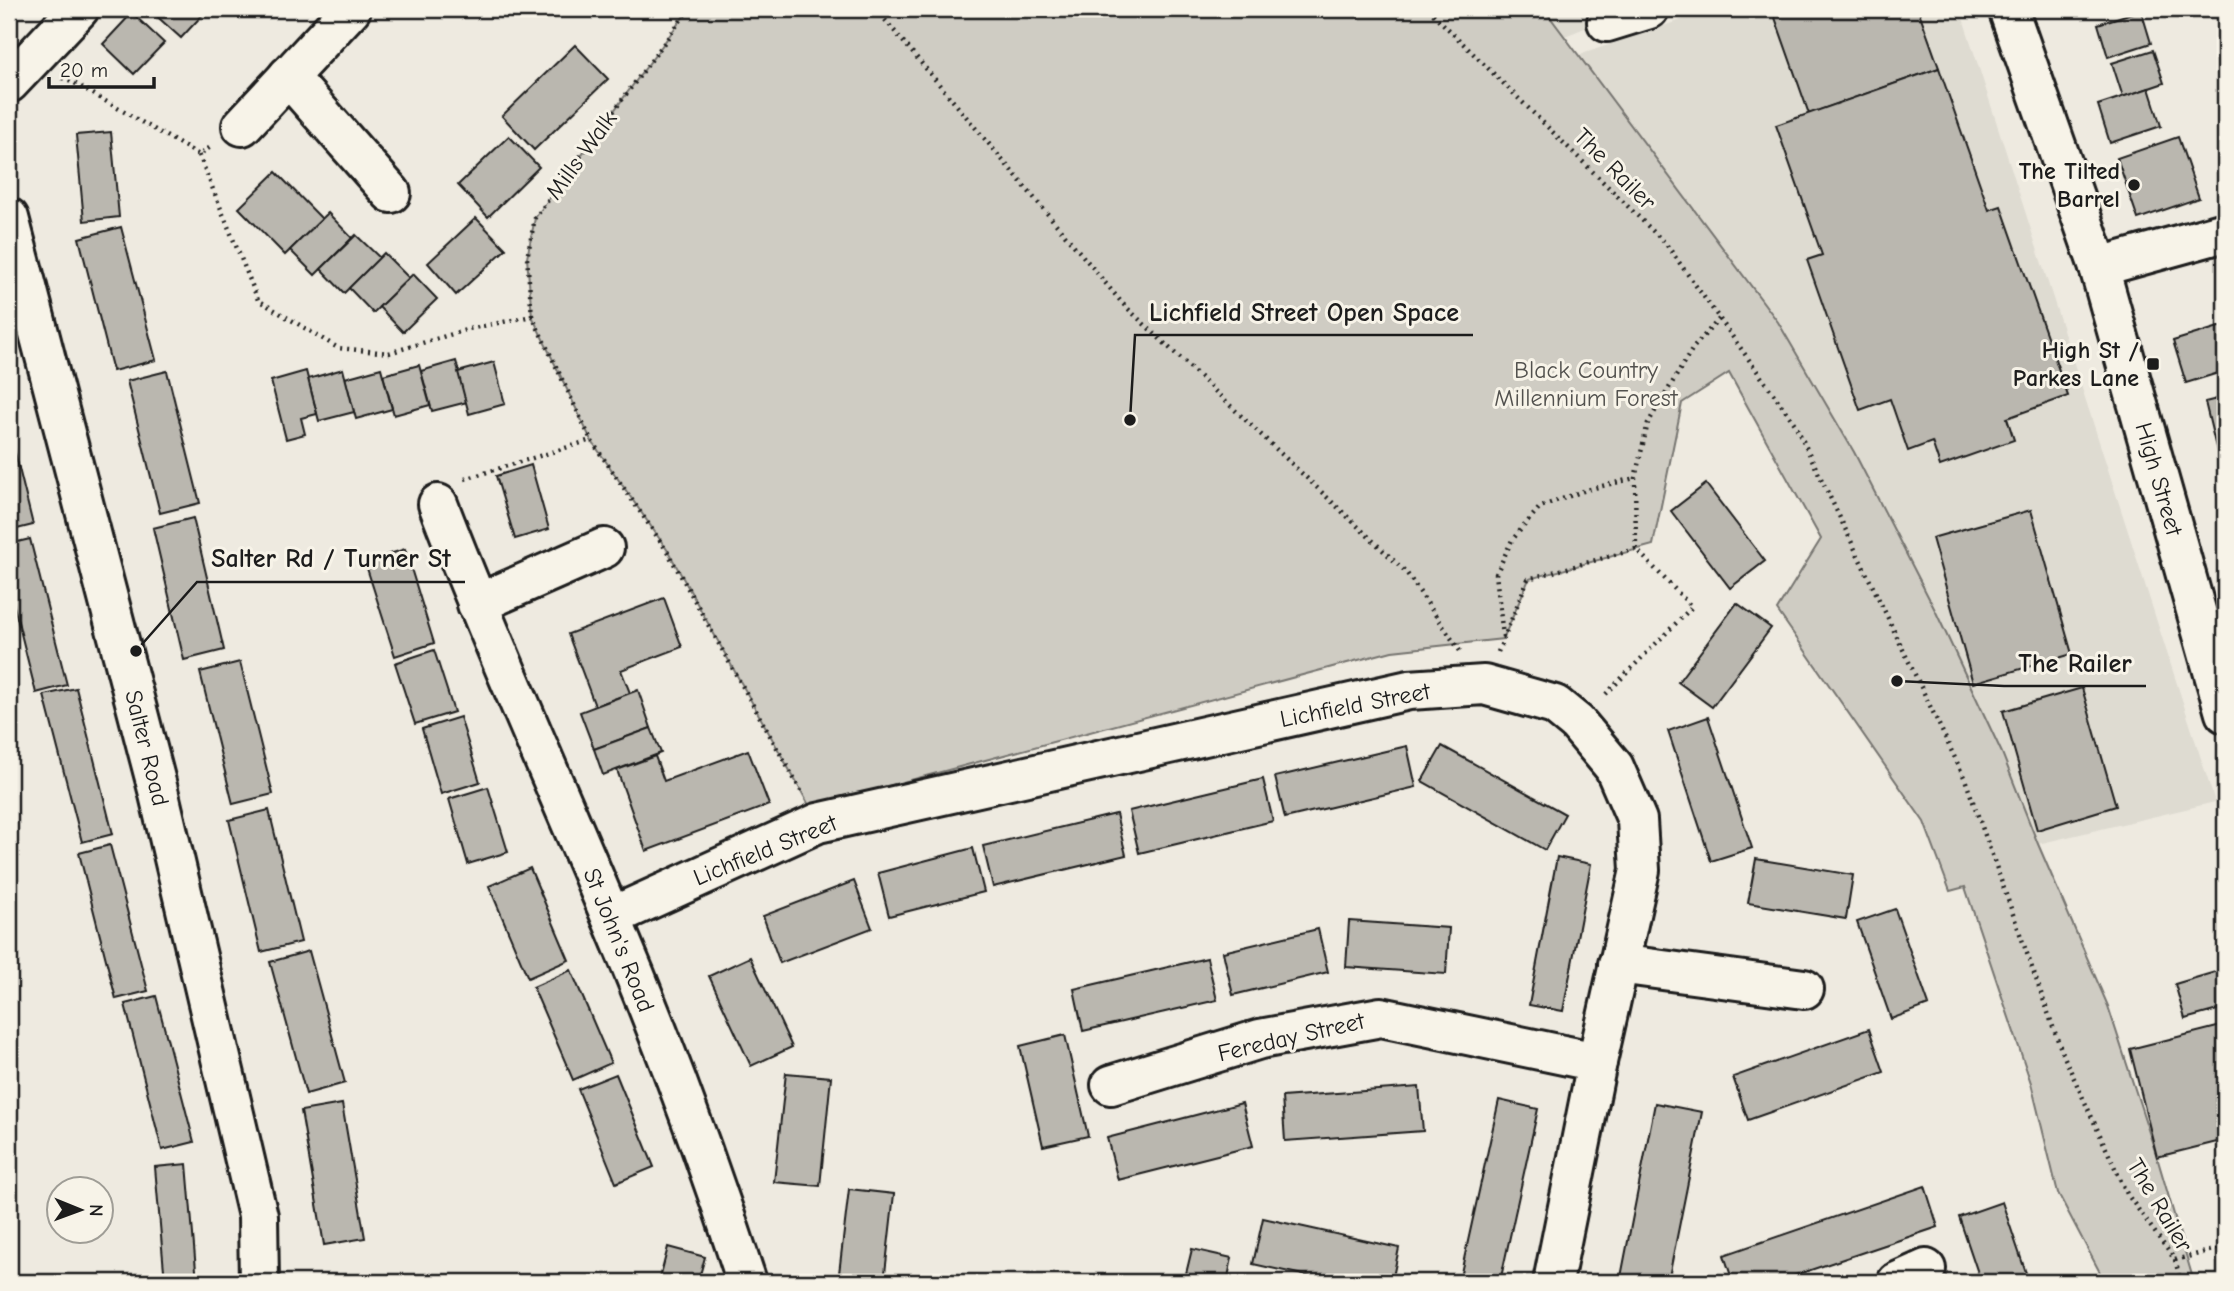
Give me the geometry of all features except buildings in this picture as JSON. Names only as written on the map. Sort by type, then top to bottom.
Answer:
[{"type":"street","points":[[16,75],[79,9]]},
{"type":"street","points":[[242,126],[351,9]]},
{"type":"street","points":[[1607,22],[1649,9]]},
{"type":"street","name":"High Street","points":[[2008,9],[2099,267],[2225,713]]},
{"type":"street","points":[[288,76],[391,194]]},
{"type":"street","name":"Salter Road","points":[[9,218],[158,790],[258,1216],[259,1282]]},
{"type":"street","points":[[2099,267],[2225,232]]},
{"type":"street","name":"St John's Road","points":[[438,504],[477,604],[611,917],[713,1176],[747,1282]]},
{"type":"street","points":[[477,604],[604,548]]},
{"type":"street","name":"Lichfield Street","points":[[611,917],[818,823],[1409,690],[1484,685],[1555,705],[1577,723],[1614,767],[1637,820],[1640,870],[1597,1062],[1553,1282]]},
{"type":"street","points":[[1618,964],[1804,989]]},
{"type":"street","name":"Fereday Street","points":[[1111,1085],[1260,1039],[1381,1017],[1597,1062]]},
{"type":"path","points":[[876,9],[1123,304],[1406,572],[1484,685]]},
{"type":"path","name":"The Railer","points":[[1428,9],[1666,244],[1795,424],[1965,779],[2062,1052],[2127,1194],[2175,1260],[2182,1282]]},
{"type":"path","name":"Mills Walk","points":[[532,316],[527,258],[535,218],[686,10]]},
{"type":"path","points":[[16,75],[69,80],[198,155],[258,300],[338,348],[389,353],[469,329],[532,316],[592,440],[667,551],[818,823]]},
{"type":"path","points":[[198,155],[242,126]]},
{"type":"path","points":[[1577,723],[1692,607],[1636,549],[1635,478],[1648,423],[1692,348],[1719,319]]},
{"type":"path","points":[[438,504],[438,488],[592,440]]},
{"type":"path","points":[[1503,639],[1496,574],[1512,540],[1540,507],[1586,490],[1635,478]]},
{"type":"path","points":[[1484,685],[1528,579],[1636,549]]},
{"type":"path","points":[[2175,1260],[2225,1247]]},
{"type":"shaded area","points":[[1544,9],[1632,9],[1565,36]]},
{"type":"shaded area","points":[[1713,9],[1960,9],[2215,802],[2038,844],[2002,753],[1935,610],[1854,452],[1778,322],[1579,55]]},
{"type":"green space","name":"Black Country Millennium Forest","points":[[689,9],[1544,9],[1778,322],[1854,452],[1935,610],[2002,753],[2108,1006],[2194,1282],[2105,1282],[2058,1193],[2031,1083],[1965,887],[1950,891],[1924,822],[1777,610],[1821,539],[1729,373],[1682,403],[1653,545],[1529,579],[1503,639],[1392,651],[810,807],[668,551],[591,440],[532,316],[527,258],[535,218]]},
{"type":"place","name":"The Tilted Barrel","points":[[2134,185]]},
{"type":"place","name":"High St / Parkes Lane","points":[[2153,364]]},
{"type":"place","name":"Lichfield Street Open Space","points":[[1130,420]]},
{"type":"place","name":"Salter Rd / Turner St","points":[[136,651]]},
{"type":"place","name":"The Railer","points":[[1897,681]]}]
